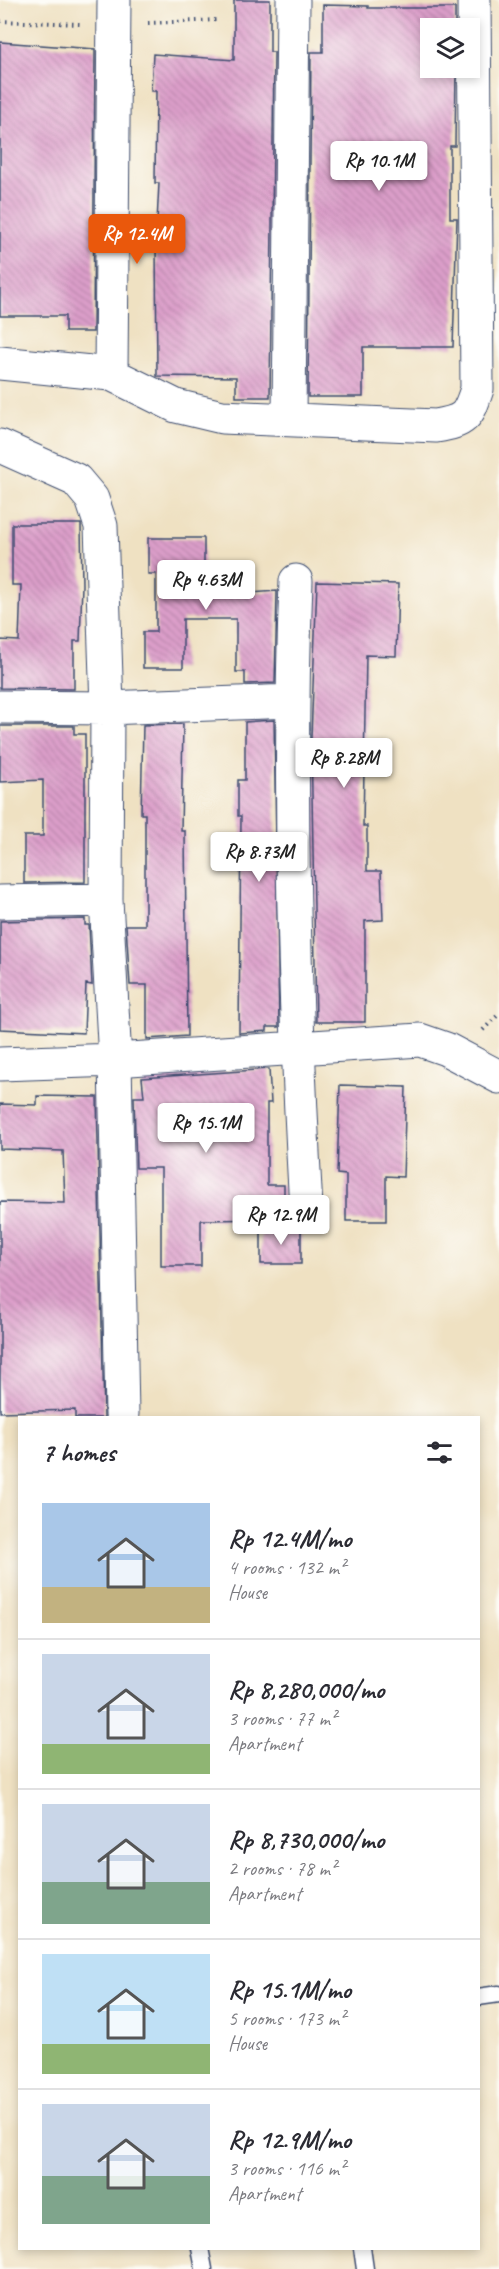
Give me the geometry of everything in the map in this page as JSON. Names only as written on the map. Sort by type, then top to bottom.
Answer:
[{"type":"street","points":[[111,375],[114,0]]},
{"type":"street","points":[[289,418],[293,0]]},
{"type":"street","points":[[0,363],[111,375],[176,406],[222,417],[289,418],[436,426],[459,422],[471,407],[477,389],[474,0]]},
{"type":"street","points":[[0,446],[76,480],[92,499],[101,526],[107,708],[106,900],[115,1060],[122,1414]]},
{"type":"street","points":[[296,582],[291,701],[297,1049],[306,1208]]},
{"type":"street","points":[[0,707],[107,708],[291,701]]},
{"type":"street","points":[[0,902],[106,900]]},
{"type":"street","points":[[0,1064],[115,1060],[420,1040],[446,1049],[499,1077]]},
{"type":"lane","points":[[480,1997],[499,1994]]},
{"type":"lane","points":[[200,2250],[204,2269]]},
{"type":"lane","points":[[362,2250],[365,2269]]},
{"type":"building","points":[[234,0],[270,0],[270,52],[274,52],[270,397],[236,397],[236,377],[157,376],[156,242],[159,183],[155,183],[156,91],[151,91],[153,54],[234,60]]},
{"type":"building","points":[[323,5],[368,6],[368,8],[455,8],[455,18],[420,18],[420,78],[456,78],[455,146],[450,146],[450,218],[457,218],[453,347],[363,347],[363,397],[308,397],[311,52],[323,52]]},
{"type":"building","points":[[0,42],[95,49],[93,332],[65,332],[65,316],[0,316]]},
{"type":"building","points":[[12,524],[81,524],[80,641],[74,641],[74,689],[0,688],[0,640],[19,641],[21,585],[12,585]]},
{"type":"building","points":[[148,538],[204,538],[204,583],[210,583],[209,596],[277,591],[275,683],[245,684],[245,672],[236,672],[236,619],[183,619],[183,668],[143,668],[143,632],[156,632],[156,574],[148,574]]},
{"type":"building","points":[[317,582],[398,584],[396,656],[366,655],[363,826],[367,826],[367,871],[381,871],[383,920],[365,921],[365,1022],[316,1022],[311,738]]},
{"type":"building","points":[[274,720],[279,1027],[267,1027],[267,1031],[239,1033],[241,816],[238,816],[238,780],[245,780],[245,722]]},
{"type":"building","points":[[183,724],[181,831],[185,831],[187,1036],[147,1039],[147,985],[130,985],[126,925],[145,925],[145,814],[141,814],[143,725]]},
{"type":"building","points":[[0,726],[74,726],[74,734],[85,734],[85,882],[24,883],[24,836],[43,836],[43,780],[0,782]]},
{"type":"building","points":[[85,919],[85,925],[89,925],[92,985],[86,984],[84,1033],[0,1029],[0,921]]},
{"type":"building","points":[[269,1069],[271,1103],[267,1103],[267,1185],[284,1185],[284,1219],[201,1220],[201,1266],[161,1266],[161,1168],[136,1168],[134,1097],[144,1097],[142,1078]]},
{"type":"building","points":[[340,1085],[406,1087],[403,1177],[386,1176],[386,1221],[346,1221],[346,1175],[337,1174]]},
{"type":"building","points":[[37,1096],[97,1097],[104,1416],[75,1416],[75,1410],[0,1412],[0,1202],[65,1203],[63,1151],[0,1149],[0,1104],[37,1105]]},
{"type":"building","points":[[261,1228],[301,1228],[301,1264],[261,1264]]}]
